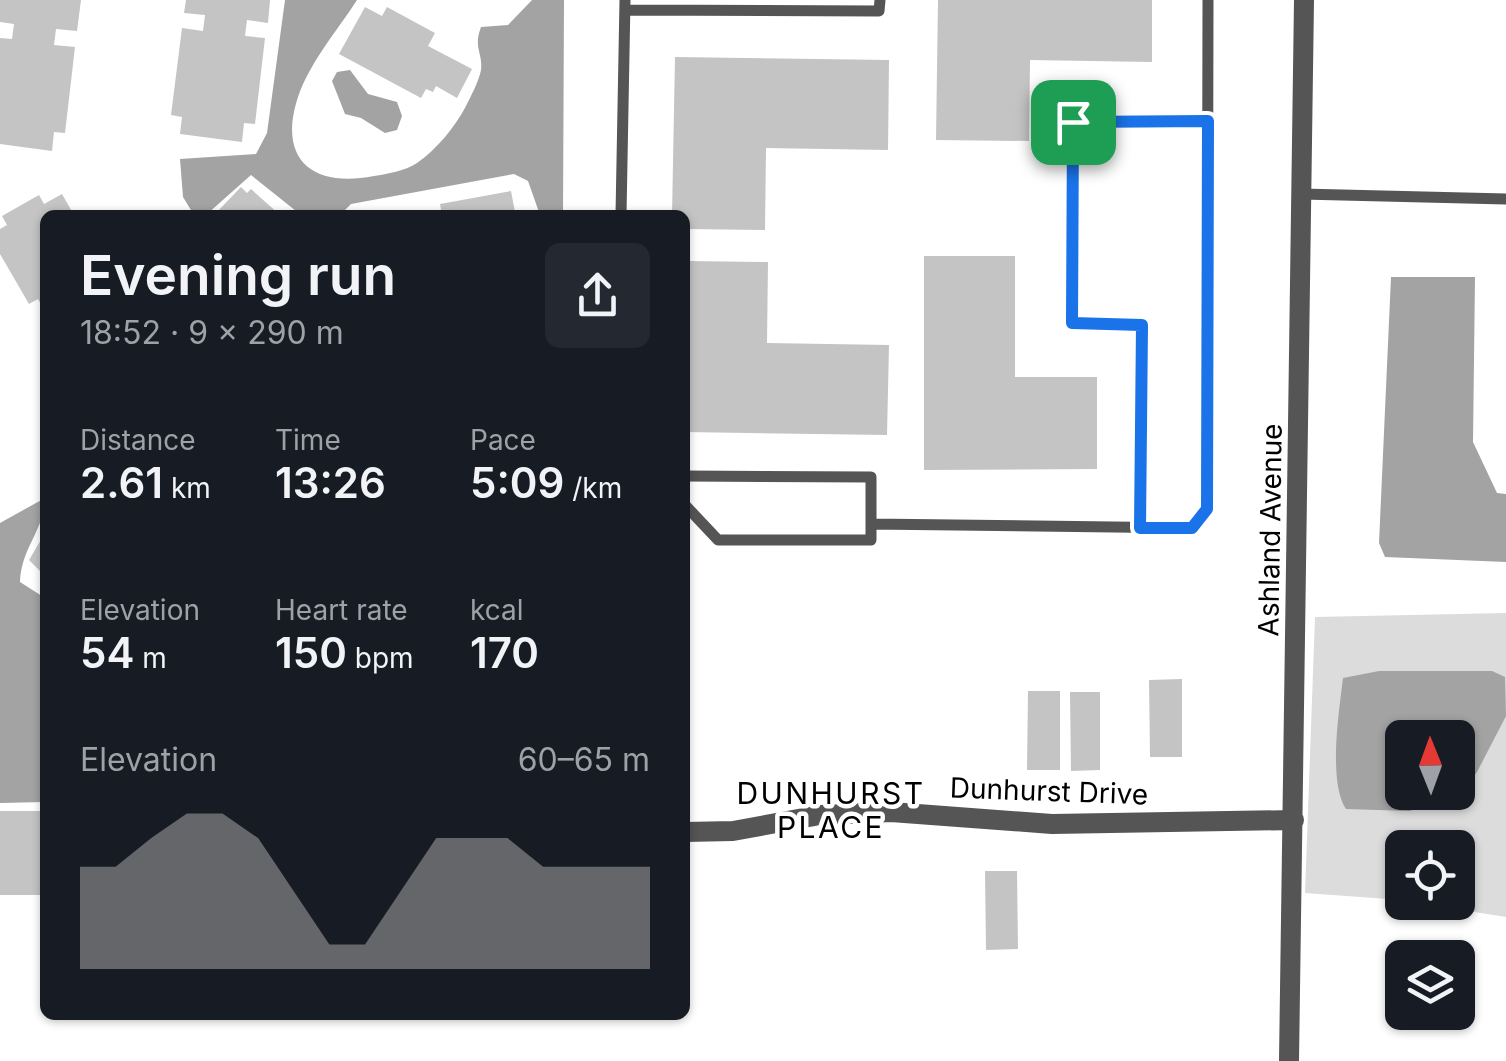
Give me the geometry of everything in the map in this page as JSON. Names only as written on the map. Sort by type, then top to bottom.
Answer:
[{"type":"street","name":"Ashland Avenue","points":[[1290,1061],[1304,0]]},
{"type":"street","name":"Dunhurst Drive","points":[[690,832],[733,831],[820,815],[890,812],[1052,824],[1294,820]]},
{"type":"lane","points":[[621,210],[625,5],[880,10],[880,0]]},
{"type":"lane","points":[[871,524],[1192,528],[1207,509],[1208,0]]},
{"type":"lane","points":[[1140,528],[1142,325],[1072,323],[1073,122],[1208,121]]},
{"type":"lane","points":[[1301,194],[1506,199]]},
{"type":"lane","points":[[690,476],[871,477],[871,540],[718,540],[690,510]]},
{"type":"shaded area","points":[[285,0],[357,0],[309,71],[293,119],[297,153],[306,165],[334,178],[353,179],[407,168],[445,137],[462,114],[479,79],[481,27],[508,25],[532,0],[564,0],[563,210],[538,210],[528,181],[514,174],[351,204],[345,210],[295,210],[251,175],[212,210],[191,210],[183,197],[180,159],[256,154],[267,133]]},
{"type":"shaded area","points":[[350,70],[368,94],[397,102],[402,116],[397,130],[385,133],[361,118],[345,114],[332,81],[337,72]]},
{"type":"shaded area","points":[[1391,277],[1475,277],[1473,442],[1497,493],[1506,494],[1506,562],[1385,557],[1379,543]]},
{"type":"shaded area","points":[[40,501],[40,521],[24,559],[20,582],[40,595],[40,802],[0,803],[0,523]]},
{"type":"shaded area","points":[[1506,613],[1506,917],[1475,912],[1475,830],[1385,830],[1385,899],[1305,893],[1315,617]]},
{"type":"shaded area","points":[[1379,671],[1492,671],[1505,677],[1506,716],[1475,775],[1475,720],[1385,720],[1385,810],[1413,810],[1409,811],[1346,809],[1337,782],[1337,727],[1343,678]]},
{"type":"building","points":[[0,0],[81,0],[77,31],[56,29],[54,45],[75,47],[65,133],[54,132],[52,151],[0,144],[0,38],[12,39],[14,24],[0,22]]},
{"type":"building","points":[[186,0],[270,0],[268,23],[247,20],[245,36],[265,38],[255,124],[244,123],[242,142],[180,134],[182,117],[171,115],[182,28],[203,31],[205,15],[184,13]]},
{"type":"building","points":[[938,0],[1152,0],[1152,62],[1030,60],[1029,141],[936,140]]},
{"type":"building","points":[[365,7],[382,16],[387,7],[435,33],[428,46],[472,69],[457,98],[436,86],[433,92],[426,89],[421,98],[339,54]]},
{"type":"building","points":[[675,57],[889,60],[888,150],[766,148],[765,230],[690,229],[690,210],[672,210]]},
{"type":"building","points":[[241,187],[247,193],[251,189],[274,210],[219,210]]},
{"type":"building","points":[[511,191],[515,210],[441,210],[440,204]]},
{"type":"building","points":[[62,194],[71,210],[40,210],[40,303],[38,299],[29,304],[0,254],[0,229],[7,225],[2,216],[39,195],[44,204]]},
{"type":"building","points":[[924,256],[1015,256],[1015,377],[1097,377],[1097,469],[924,470]]},
{"type":"building","points":[[690,261],[768,262],[767,343],[889,345],[887,435],[690,432]]},
{"type":"building","points":[[40,541],[40,571],[29,560]]},
{"type":"building","points":[[1182,679],[1182,757],[1150,757],[1149,680]]},
{"type":"building","points":[[1028,691],[1060,691],[1060,770],[1027,770]]},
{"type":"building","points":[[1070,692],[1100,692],[1100,770],[1071,771]]},
{"type":"building","points":[[0,811],[40,811],[40,895],[0,895]]},
{"type":"building","points":[[985,871],[1017,871],[1018,949],[986,950]]},
{"type":"district","name":"DUNHURST PLACE","points":[[831,811]]},
{"type":"route","points":[[1208,121],[1207,509],[1192,528],[1140,528],[1142,325],[1072,323],[1073,122],[1208,121]]}]
